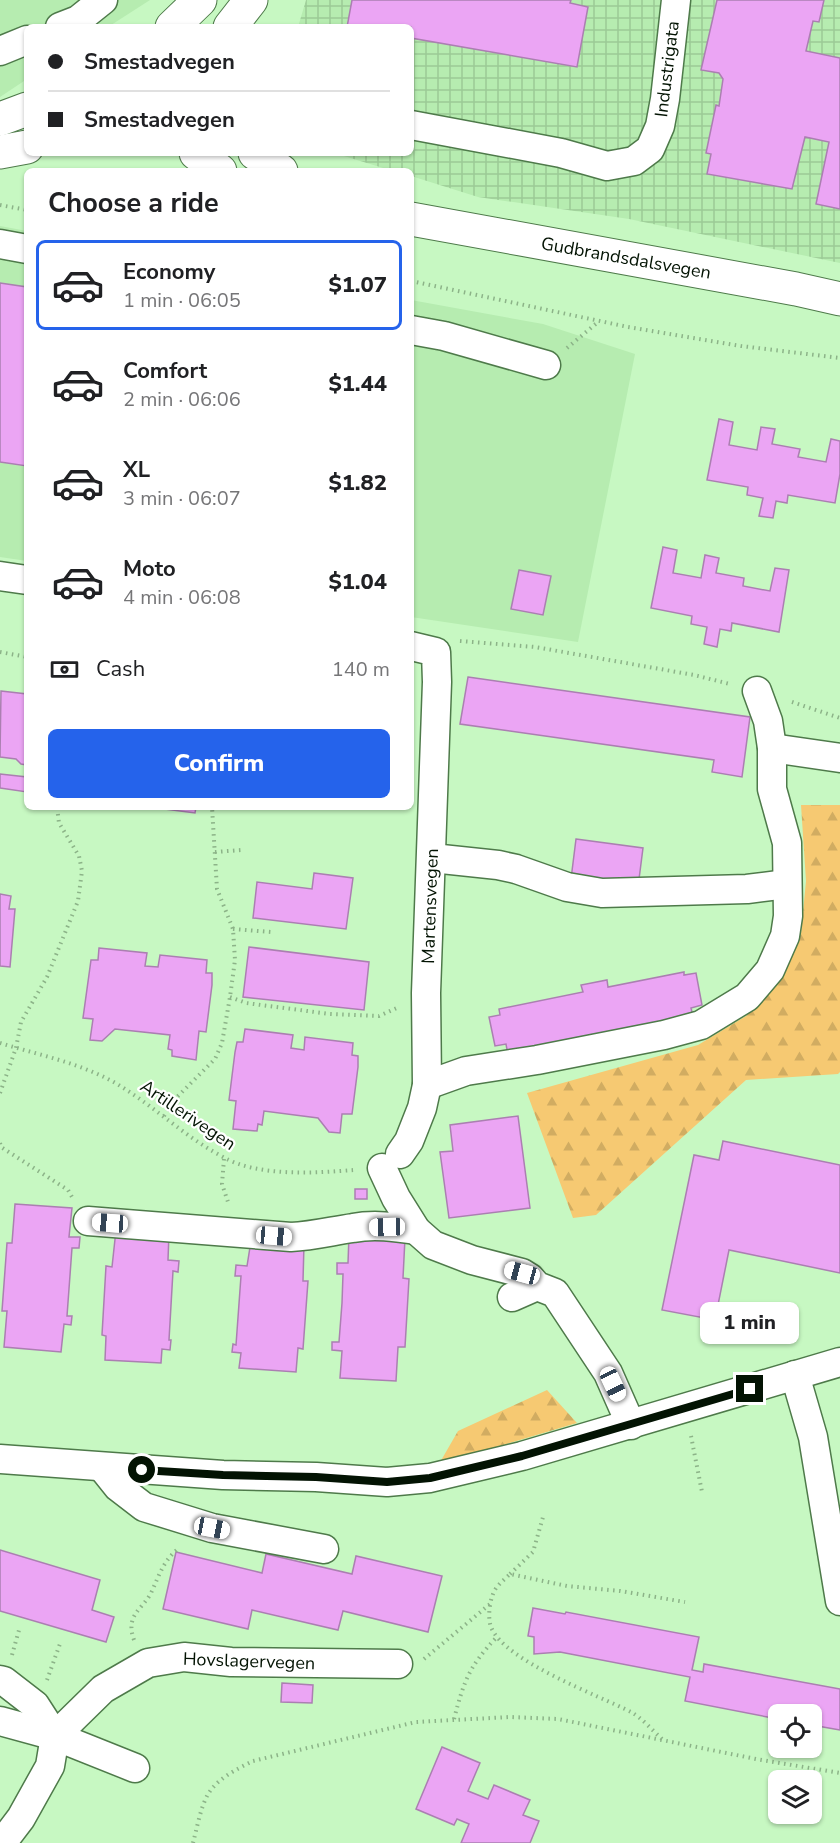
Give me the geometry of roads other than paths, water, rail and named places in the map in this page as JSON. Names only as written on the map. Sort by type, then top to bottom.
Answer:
[{"type":"main road","points":[[175,24],[200,0]]},
{"type":"main road","points":[[232,24],[251,0]]},
{"type":"main road","points":[[0,119],[24,110]]},
{"type":"main road","points":[[0,152],[24,148]]},
{"type":"main road","points":[[200,156],[216,168]]},
{"type":"main road","points":[[259,156],[277,168]]},
{"type":"main road","name":"Gudbrandsdalsvegen","points":[[414,220],[840,299]]},
{"type":"street","points":[[68,24],[78,20],[103,0]]},
{"type":"street","name":"Industrigata","points":[[414,125],[561,153],[607,166],[634,161],[650,149],[660,126],[676,0]]},
{"type":"street","points":[[0,51],[24,41]]},
{"type":"street","points":[[0,244],[24,248]]},
{"type":"street","points":[[414,331],[444,336],[546,366]]},
{"type":"street","points":[[0,576],[24,580]]},
{"type":"street","name":"Martensvegen","points":[[416,1230],[396,1198],[391,1161],[409,1140],[414,1130],[427,1084],[426,993],[437,682],[424,649]]},
{"type":"street","points":[[427,1084],[466,1071],[537,1060],[664,1035],[701,1024],[747,997],[770,970],[785,936],[788,916],[786,843],[772,789],[772,748],[768,721],[757,691]]},
{"type":"street","points":[[772,748],[840,758]]},
{"type":"street","points":[[432,858],[498,865],[567,887],[602,893],[747,889],[787,884]]},
{"type":"street","points":[[88,1221],[291,1237],[311,1236],[355,1227],[416,1230],[433,1245],[472,1260],[522,1273],[530,1278],[524,1291],[555,1293],[608,1373],[631,1425]]},
{"type":"street","points":[[0,1459],[223,1475],[316,1477],[387,1482],[430,1478],[631,1425],[840,1362]]},
{"type":"street","points":[[795,1375],[813,1437],[840,1601]]},
{"type":"street","points":[[102,1467],[118,1487],[144,1507],[212,1528],[324,1549]]},
{"type":"street","name":"Hovslagervegen","points":[[55,1736],[103,1689],[148,1663],[184,1657],[231,1662],[398,1664]]},
{"type":"street","points":[[0,1680],[35,1705],[55,1736],[51,1767],[21,1818],[2,1843]]},
{"type":"street","points":[[0,1722],[55,1736],[135,1768]]}]
